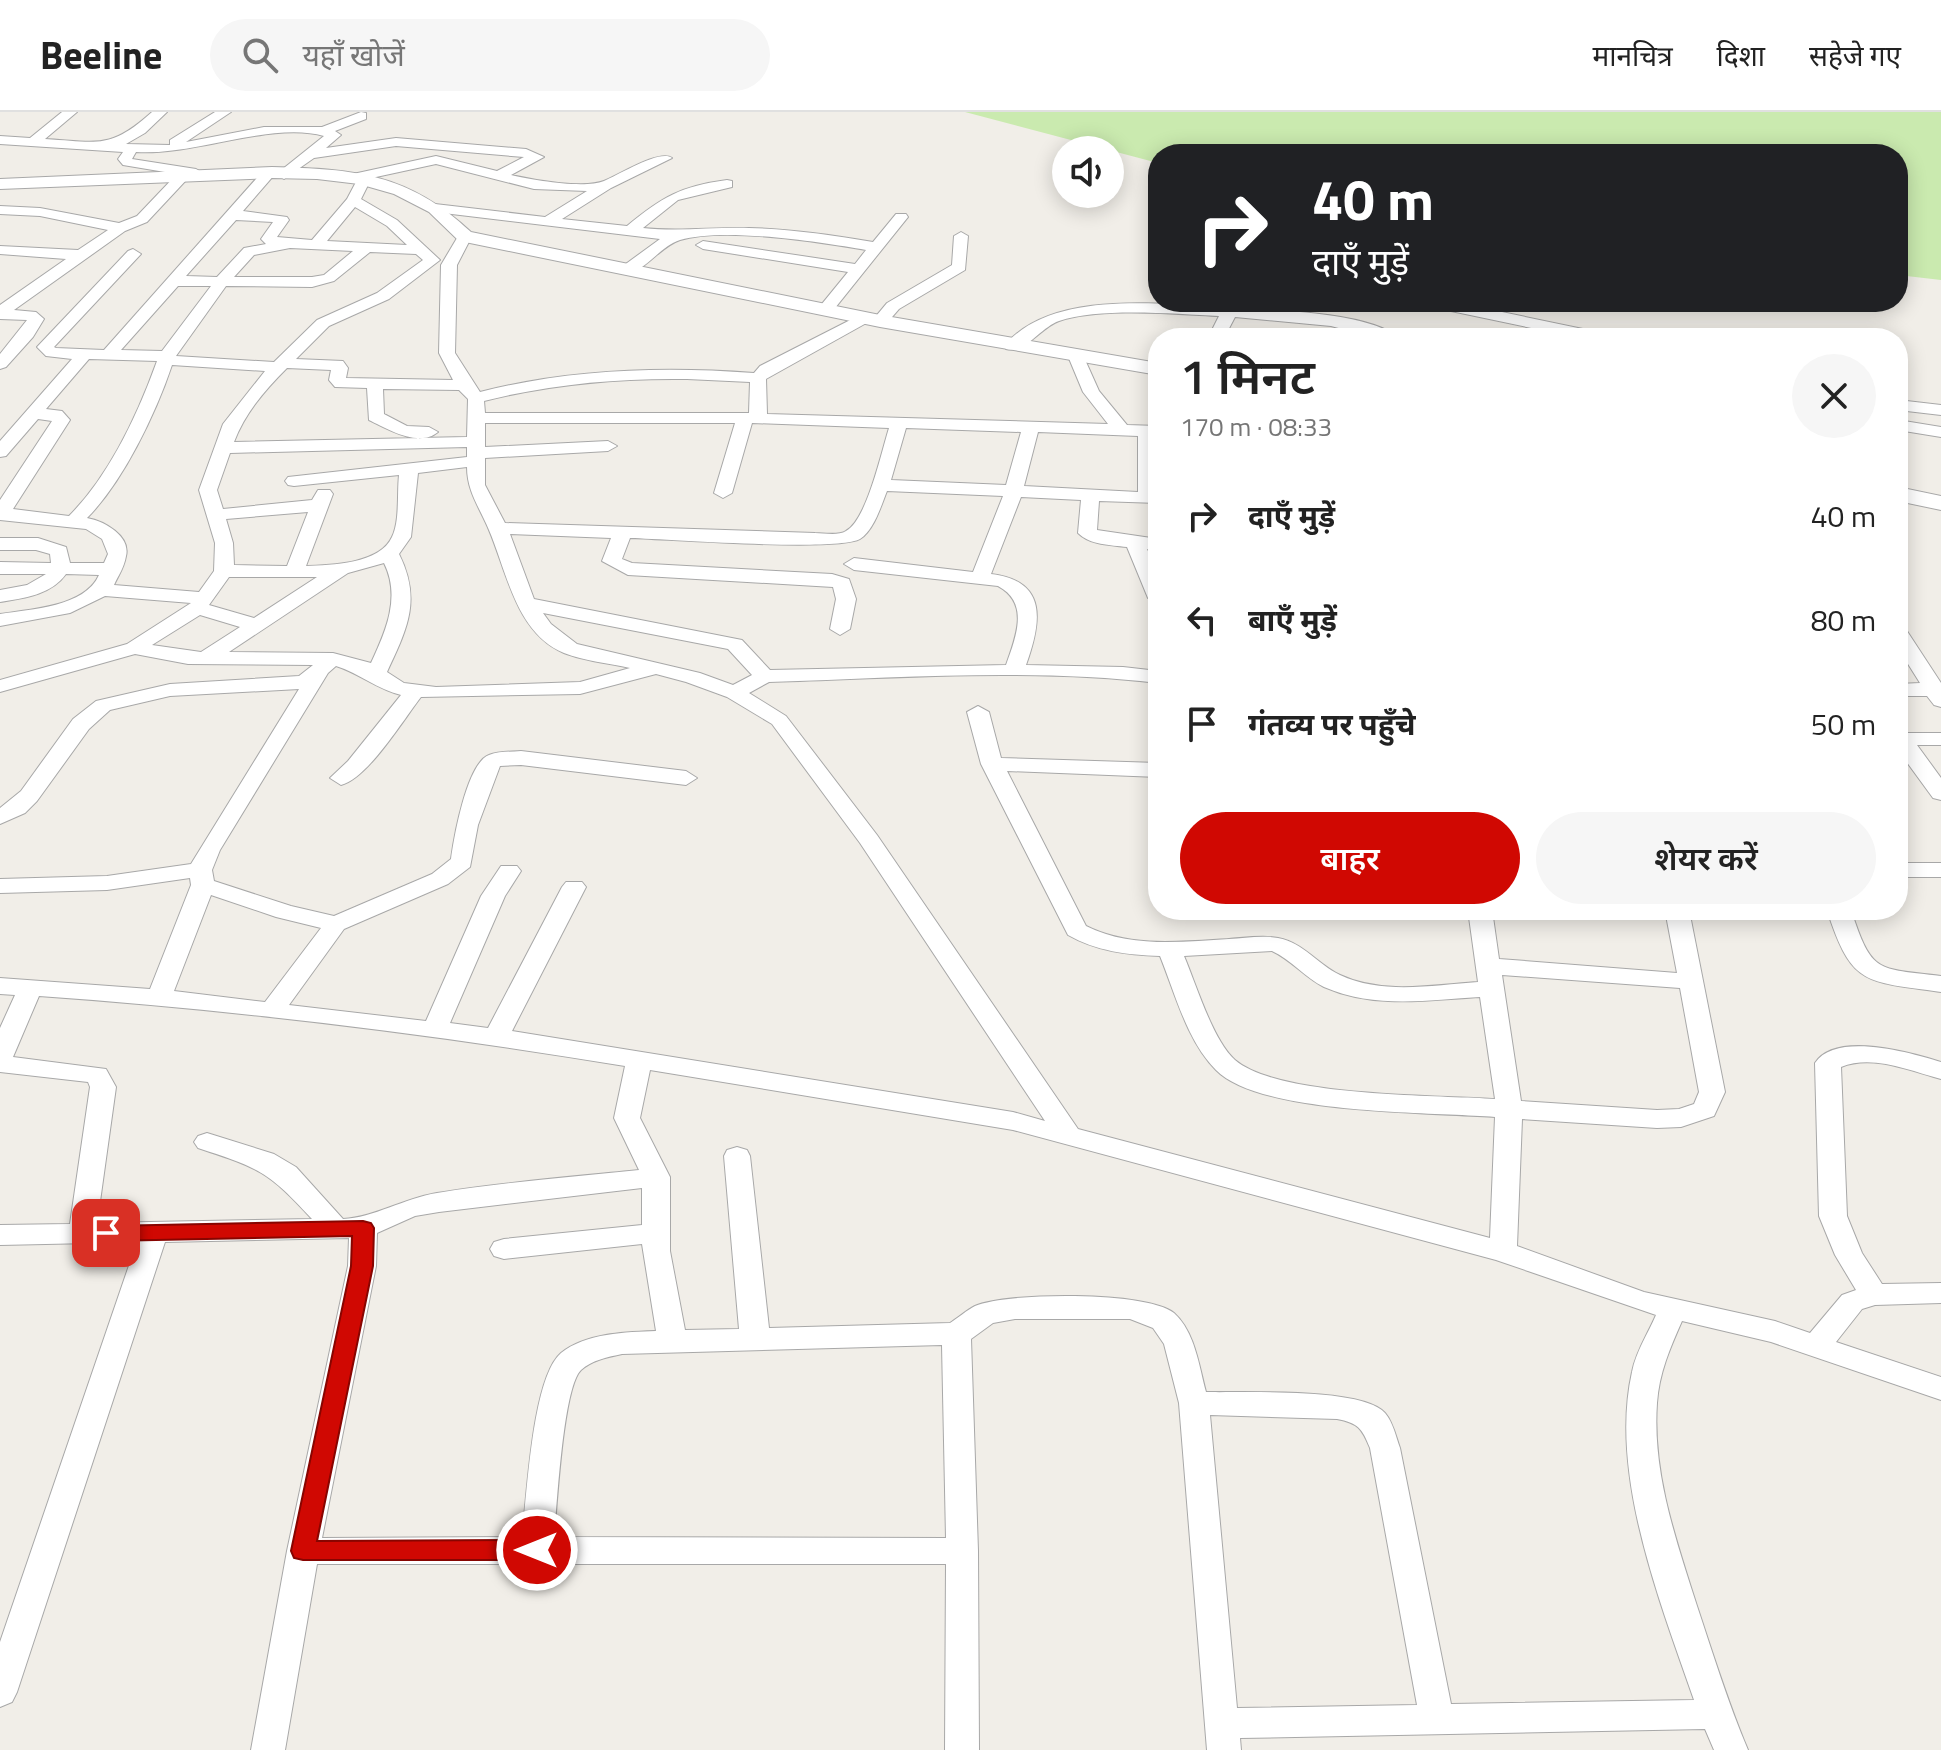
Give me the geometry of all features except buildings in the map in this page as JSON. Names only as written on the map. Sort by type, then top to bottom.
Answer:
[{"type":"street","points":[[33,142],[70,112]]},
{"type":"street","points":[[113,145],[140,130],[160,112]]},
{"type":"street","points":[[165,150],[224,112]]},
{"type":"street","points":[[0,140],[165,150],[190,148],[250,133],[324,131],[361,116]]},
{"type":"street","points":[[110,353],[232,215],[276,174],[311,154],[334,135],[324,131]]},
{"type":"street","points":[[311,154],[406,142],[466,150],[526,153],[537,157],[496,177]]},
{"type":"street","points":[[133,147],[125,159],[128,162],[191,174]]},
{"type":"street","points":[[548,221],[604,187],[665,158]]},
{"type":"street","points":[[358,179],[436,160],[534,185],[604,187]]},
{"type":"street","points":[[0,313],[120,228],[142,219],[191,174]]},
{"type":"street","points":[[0,184],[191,174],[276,174],[358,179],[411,193],[451,218],[465,236],[1012,346],[1148,367]]},
{"type":"street","points":[[291,257],[353,200],[358,179]]},
{"type":"street","points":[[0,210],[25,183]]},
{"type":"street","points":[[630,231],[670,196],[688,189],[727,184]]},
{"type":"street","points":[[488,214],[534,185]]},
{"type":"street","points":[[353,200],[392,223],[449,280]]},
{"type":"street","points":[[435,208],[630,231],[858,269]]},
{"type":"street","points":[[0,210],[40,212],[120,228]]},
{"type":"street","points":[[232,215],[282,220],[268,239],[322,280],[365,249]]},
{"type":"street","points":[[825,310],[901,217]]},
{"type":"street","points":[[628,269],[672,238],[710,233],[828,239],[876,247]]},
{"type":"street","points":[[465,236],[449,265],[447,353],[474,427],[476,485],[498,528],[526,604],[544,628],[570,648],[659,667],[734,693],[779,720],[869,840],[1069,1136]]},
{"type":"street","points":[[723,493],[752,418],[758,378],[776,363],[872,319],[960,267],[961,236]]},
{"type":"street","points":[[172,281],[222,281],[291,257],[365,249],[426,255]]},
{"type":"street","points":[[0,250],[82,255]]},
{"type":"street","points":[[75,520],[96,499],[127,444],[158,382],[166,358],[222,281],[249,251],[291,257]]},
{"type":"street","points":[[133,254],[45,347],[52,353],[110,353],[281,365],[337,365],[340,368],[337,380],[341,383],[375,384],[474,427]]},
{"type":"street","points":[[0,686],[134,648],[200,603],[224,571],[224,543],[208,490],[232,424],[255,390],[323,323],[383,296],[426,255]]},
{"type":"street","points":[[1012,346],[1060,315],[1148,309]]},
{"type":"street","points":[[1268,312],[1365,328]]},
{"type":"street","points":[[1473,312],[1538,328]]},
{"type":"street","points":[[0,313],[30,315],[36,319],[0,364]]},
{"type":"street","points":[[0,452],[85,354]]},
{"type":"street","points":[[1076,356],[1091,392],[1122,430]]},
{"type":"street","points":[[294,481],[409,469],[474,427],[520,387],[606,375],[692,372],[758,378]]},
{"type":"street","points":[[375,384],[375,416],[394,427],[418,433],[474,427],[608,446]]},
{"type":"street","points":[[1908,406],[1941,410]]},
{"type":"street","points":[[34,414],[56,415],[61,420],[0,513],[75,520],[104,529],[118,554],[114,569],[102,590]]},
{"type":"street","points":[[222,448],[474,427],[752,418],[1148,431]]},
{"type":"street","points":[[498,528],[815,539],[855,535],[862,527],[879,485],[899,423]]},
{"type":"street","points":[[980,578],[1014,490],[1031,427]]},
{"type":"street","points":[[1908,427],[1941,432]]},
{"type":"street","points":[[206,658],[342,569],[389,554],[398,548],[402,537],[409,469]]},
{"type":"street","points":[[295,570],[330,478]]},
{"type":"street","points":[[879,485],[1148,498]]},
{"type":"street","points":[[1090,496],[1087,533],[1148,544]]},
{"type":"street","points":[[1908,496],[1941,503]]},
{"type":"street","points":[[214,515],[320,505]]},
{"type":"street","points":[[623,531],[612,561],[628,569],[842,583],[846,599],[840,629]]},
{"type":"street","points":[[1135,543],[1148,574]]},
{"type":"street","points":[[0,544],[52,546],[59,551],[61,568],[48,583],[28,591],[0,596]]},
{"type":"street","points":[[376,673],[397,628],[402,601],[401,575],[389,554]]},
{"type":"street","points":[[854,564],[980,578],[1014,585],[1025,596],[1029,624],[1014,671]]},
{"type":"street","points":[[0,568],[114,569]]},
{"type":"street","points":[[224,571],[342,569]]},
{"type":"street","points":[[0,620],[63,609],[102,590],[200,603],[256,625]]},
{"type":"street","points":[[526,604],[735,644],[765,676]]},
{"type":"street","points":[[238,637],[325,666]]},
{"type":"street","points":[[1908,647],[1939,693]]},
{"type":"street","points":[[134,648],[174,657],[325,666],[376,673],[399,688],[414,692],[567,690],[659,667]]},
{"type":"street","points":[[0,817],[17,808],[29,796],[81,724],[103,705],[170,690],[294,684],[325,666]]},
{"type":"street","points":[[159,997],[226,819],[325,666]]},
{"type":"street","points":[[734,693],[765,676],[943,670],[1148,677]]},
{"type":"street","points":[[1908,691],[1939,693]]},
{"type":"street","points":[[341,778],[356,766],[414,692]]},
{"type":"street","points":[[978,712],[992,764],[1076,930],[1087,939],[1105,945],[1168,947],[1274,944],[1292,949],[1328,979],[1365,991],[1488,978],[1688,981]]},
{"type":"street","points":[[1908,739],[1941,739]]},
{"type":"street","points":[[1908,750],[1941,793]]},
{"type":"street","points":[[271,1011],[336,924],[440,879],[462,862],[467,825],[487,768],[494,760],[521,758],[686,778]]},
{"type":"street","points":[[992,764],[1148,770]]},
{"type":"street","points":[[1908,870],[1941,870]]},
{"type":"street","points":[[434,1031],[493,896],[509,871]]},
{"type":"street","points":[[0,886],[202,877],[284,912],[336,924]]},
{"type":"street","points":[[496,1037],[574,887]]},
{"type":"street","points":[[1481,920],[1509,1107],[1503,1252]]},
{"type":"street","points":[[1168,947],[1210,1045],[1226,1066],[1276,1090],[1330,1097],[1657,1119],[1681,1118],[1705,1110],[1712,1092],[1679,920]]},
{"type":"street","points":[[1842,920],[1855,957],[1866,967],[1885,974],[1941,984]]},
{"type":"street","points":[[0,986],[159,997],[496,1037],[1013,1121],[1503,1252],[1640,1301],[1817,1345],[1941,1389]]},
{"type":"street","points":[[30,988],[0,1061],[97,1075],[103,1087],[82,1234]]},
{"type":"street","points":[[1874,1295],[1849,1255],[1833,1216],[1828,1063],[1837,1057],[1853,1055],[1941,1071]]},
{"type":"street","points":[[639,1061],[627,1118],[656,1177],[656,1251],[672,1340]]},
{"type":"street","points":[[207,1142],[264,1160],[286,1174],[349,1228],[362,1266],[303,1551],[268,1750]]},
{"type":"street","points":[[737,1156],[755,1338]]},
{"type":"street","points":[[0,1235],[349,1228],[409,1208],[439,1202],[656,1177]]},
{"type":"street","points":[[0,1692],[154,1232]]},
{"type":"street","points":[[504,1249],[656,1233]]},
{"type":"street","points":[[1817,1345],[1852,1302],[1874,1295],[1941,1293]]},
{"type":"street","points":[[537,1550],[555,1395],[565,1368],[582,1353],[622,1343],[672,1340],[956,1334],[985,1314],[1015,1308],[1132,1308],[1163,1320],[1178,1342],[1194,1403],[1223,1737],[1437,1720],[1715,1714]]},
{"type":"street","points":[[1673,1308],[1647,1368],[1642,1398],[1641,1441],[1647,1488],[1715,1714],[1731,1750]]},
{"type":"street","points":[[956,1334],[962,1551],[962,1750]]},
{"type":"street","points":[[1194,1403],[1337,1407],[1363,1412],[1375,1422],[1385,1448],[1437,1720]]},
{"type":"street","points":[[303,1551],[962,1551]]},
{"type":"green space","points":[[965,112],[1941,112],[1941,280],[1908,276],[1908,144],[1148,144],[1148,160],[1124,154],[1124,136],[1056,136]]},
{"type":"route","points":[[106,1233],[363,1228],[362,1266],[303,1551],[537,1550]]}]
